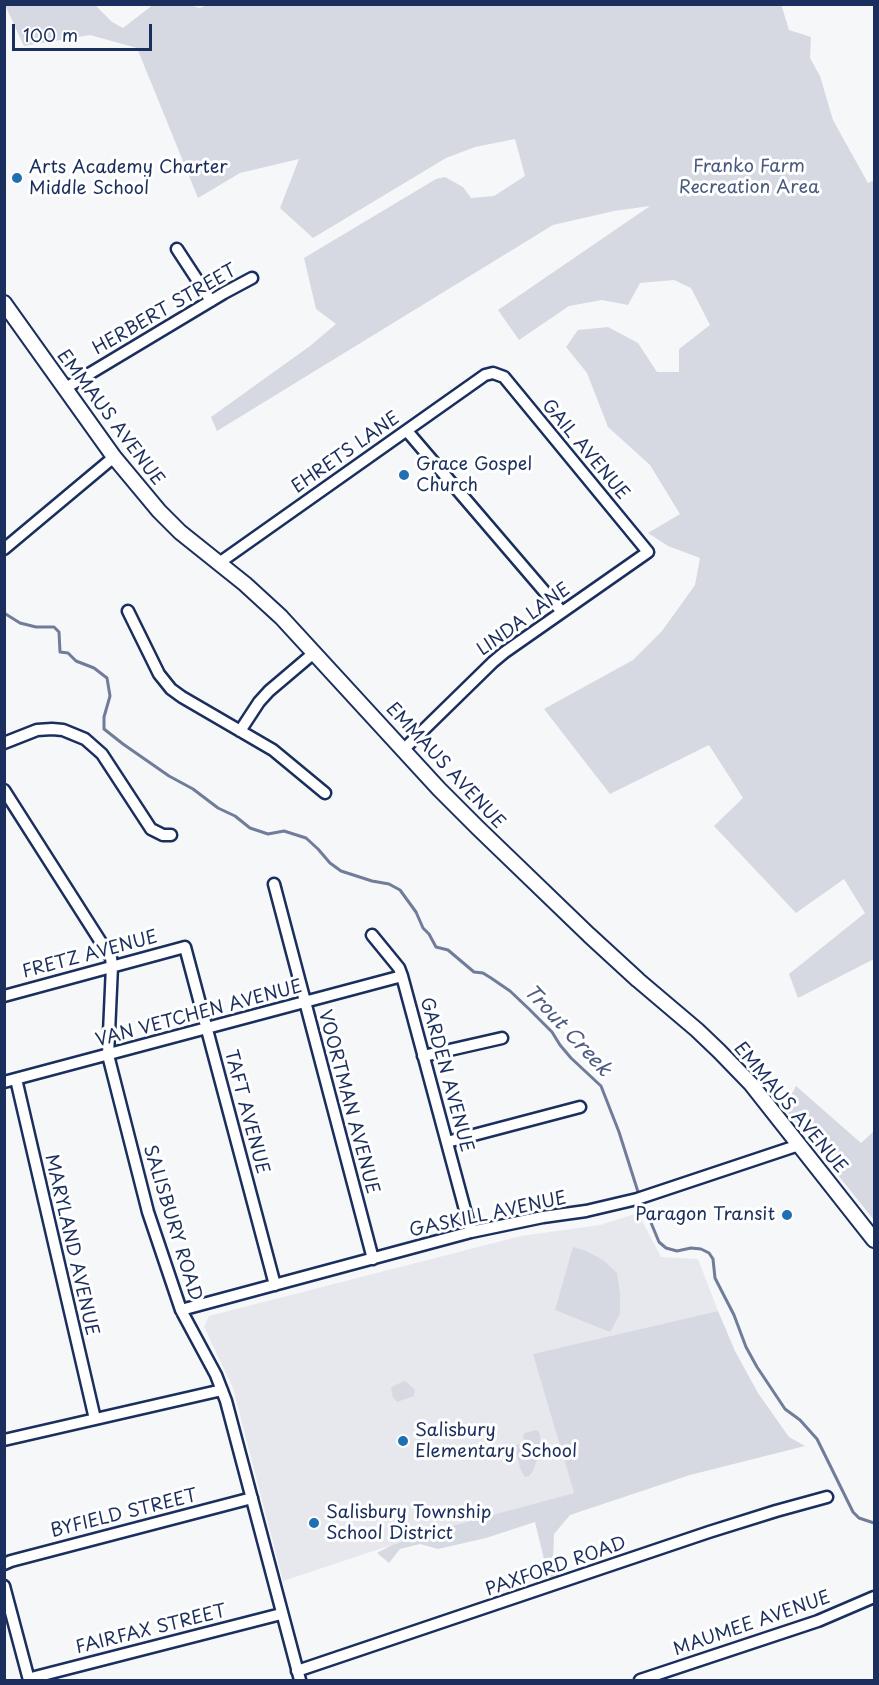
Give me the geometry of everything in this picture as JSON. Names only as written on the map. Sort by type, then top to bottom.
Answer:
[{"type":"main road","name":"EMMAUS AVENUE","points":[[4,303],[114,457],[159,511],[180,532],[281,617],[439,789],[589,935],[719,1051],[751,1084],[874,1240]]},
{"type":"street","points":[[177,249],[211,301]]},
{"type":"street","name":"HERBERT STREET","points":[[64,389],[252,278]]},
{"type":"street","name":"EHRETS LANE","points":[[219,563],[485,375],[493,374]]},
{"type":"street","name":"GAIL AVENUE","points":[[493,374],[504,377],[648,552]]},
{"type":"street","points":[[407,431],[562,612]]},
{"type":"street","points":[[4,549],[114,457]]},
{"type":"street","name":"LINDA LANE","points":[[403,750],[493,662],[648,552]]},
{"type":"street","points":[[128,611],[159,674],[182,698],[273,750],[325,793]]},
{"type":"street","points":[[240,731],[269,691],[315,652]]},
{"type":"street","points":[[4,743],[38,730],[52,729],[63,730],[85,739],[102,754],[151,829],[163,835],[171,835]]},
{"type":"street","name":"SALISBURY ROAD","points":[[4,790],[111,958],[108,1055],[148,1212],[181,1310],[222,1390],[298,1676]]},
{"type":"street","name":"VOORTMAN AVENUE","points":[[274,884],[373,1259]]},
{"type":"street","name":"GARDEN AVENUE","points":[[372,935],[399,968],[402,976],[471,1232]]},
{"type":"street","name":"FRETZ AVENUE","points":[[4,996],[185,947]]},
{"type":"street","name":"TAFT AVENUE","points":[[185,947],[275,1285]]},
{"type":"street","name":"VAN VETCHEN AVENUE","points":[[10,1081],[402,976]]},
{"type":"street","points":[[423,1056],[502,1038]]},
{"type":"street","name":"MARYLAND AVENUE","points":[[10,1081],[95,1419]]},
{"type":"street","points":[[447,1142],[580,1107]]},
{"type":"street","name":"GASKILL AVENUE","points":[[181,1310],[471,1232],[543,1217],[586,1211],[641,1197],[799,1145]]},
{"type":"street","points":[[4,1440],[222,1390]]},
{"type":"street","name":"PAXFORD ROAD","points":[[298,1676],[698,1536],[827,1497]]},
{"type":"street","name":"BYFIELD STREET","points":[[4,1564],[252,1498]]},
{"type":"street","points":[[4,1586],[29,1680]]},
{"type":"street","name":"MAUMEE AVENUE","points":[[640,1680],[818,1621],[874,1597]]},
{"type":"street","name":"FAIRFAX STREET","points":[[29,1680],[281,1614]]},
{"type":"shaded area","name":"Salisbury Elementary School","points":[[638,1213],[661,1257],[698,1259],[718,1311],[534,1354],[574,1493],[440,1529],[283,1581],[233,1388],[204,1327],[209,1316],[521,1236],[600,1225]]},
{"type":"green space","name":"Franko Farm Recreation Area","points":[[154,4],[189,5],[200,8],[211,4],[781,4],[789,30],[811,37],[810,58],[820,76],[833,120],[868,183],[874,180],[874,959],[798,998],[789,974],[865,913],[844,879],[796,913],[714,826],[743,798],[709,745],[610,794],[544,709],[633,660],[662,631],[695,585],[700,558],[668,546],[648,533],[680,514],[650,465],[608,427],[587,373],[566,347],[578,330],[608,327],[638,343],[657,372],[679,372],[679,349],[710,325],[691,288],[674,280],[640,283],[628,305],[602,300],[569,306],[519,340],[498,310],[650,206],[614,211],[553,225],[217,431],[211,417],[310,346],[336,324],[316,309],[304,258],[436,179],[445,177],[463,187],[471,198],[494,196],[525,176],[515,139],[475,147],[446,158],[313,238],[280,208],[299,159],[240,173],[198,198],[137,48],[90,35],[24,46],[5,5],[95,5],[112,22],[123,28]]},
{"type":"green space","points":[[796,1086],[861,1143],[874,1131],[874,1220],[784,1108]]},
{"type":"green space","points":[[573,1247],[603,1260],[617,1273],[620,1314],[610,1332],[555,1310]]},
{"type":"green space","points":[[718,1311],[735,1351],[758,1393],[789,1437],[805,1446],[690,1475],[570,1515],[554,1534],[553,1561],[563,1577],[549,1580],[535,1522],[486,1538],[438,1549],[420,1544],[400,1549],[389,1563],[377,1553],[392,1545],[440,1529],[574,1493],[533,1354]]},
{"type":"green space","points":[[405,1381],[415,1390],[414,1396],[397,1402],[393,1398],[391,1388]]},
{"type":"green space","points":[[536,1430],[539,1432],[542,1446],[533,1471],[526,1477],[520,1468],[515,1445],[525,1443],[523,1436],[525,1433]]},
{"type":"waterway","name":"Trout Creek","points":[[4,613],[20,623],[36,627],[54,627],[59,632],[60,652],[68,653],[76,661],[94,668],[107,678],[110,696],[104,717],[104,729],[123,744],[250,828],[268,834],[284,831],[306,838],[341,871],[389,884],[400,890],[436,947],[448,950],[474,972],[483,973],[510,991],[552,1032],[571,1058],[601,1086],[619,1132],[639,1195]]},
{"type":"waterway","name":"Trout Creek","points":[[642,1201],[659,1242],[666,1248],[677,1251],[691,1248],[701,1249],[709,1253],[713,1259],[715,1278],[757,1367],[785,1409],[800,1420],[817,1439],[853,1512],[859,1518],[874,1523]]},
{"type":"place","name":"Arts Academy Charter Middle School","points":[[17,178]]},
{"type":"place","name":"Grace Gospel Church","points":[[404,475]]},
{"type":"place","name":"Paragon Transit","points":[[787,1215]]},
{"type":"place","name":"Salisbury Elementary School","points":[[403,1441]]},
{"type":"place","name":"Salisbury Township School District","points":[[314,1523]]}]
